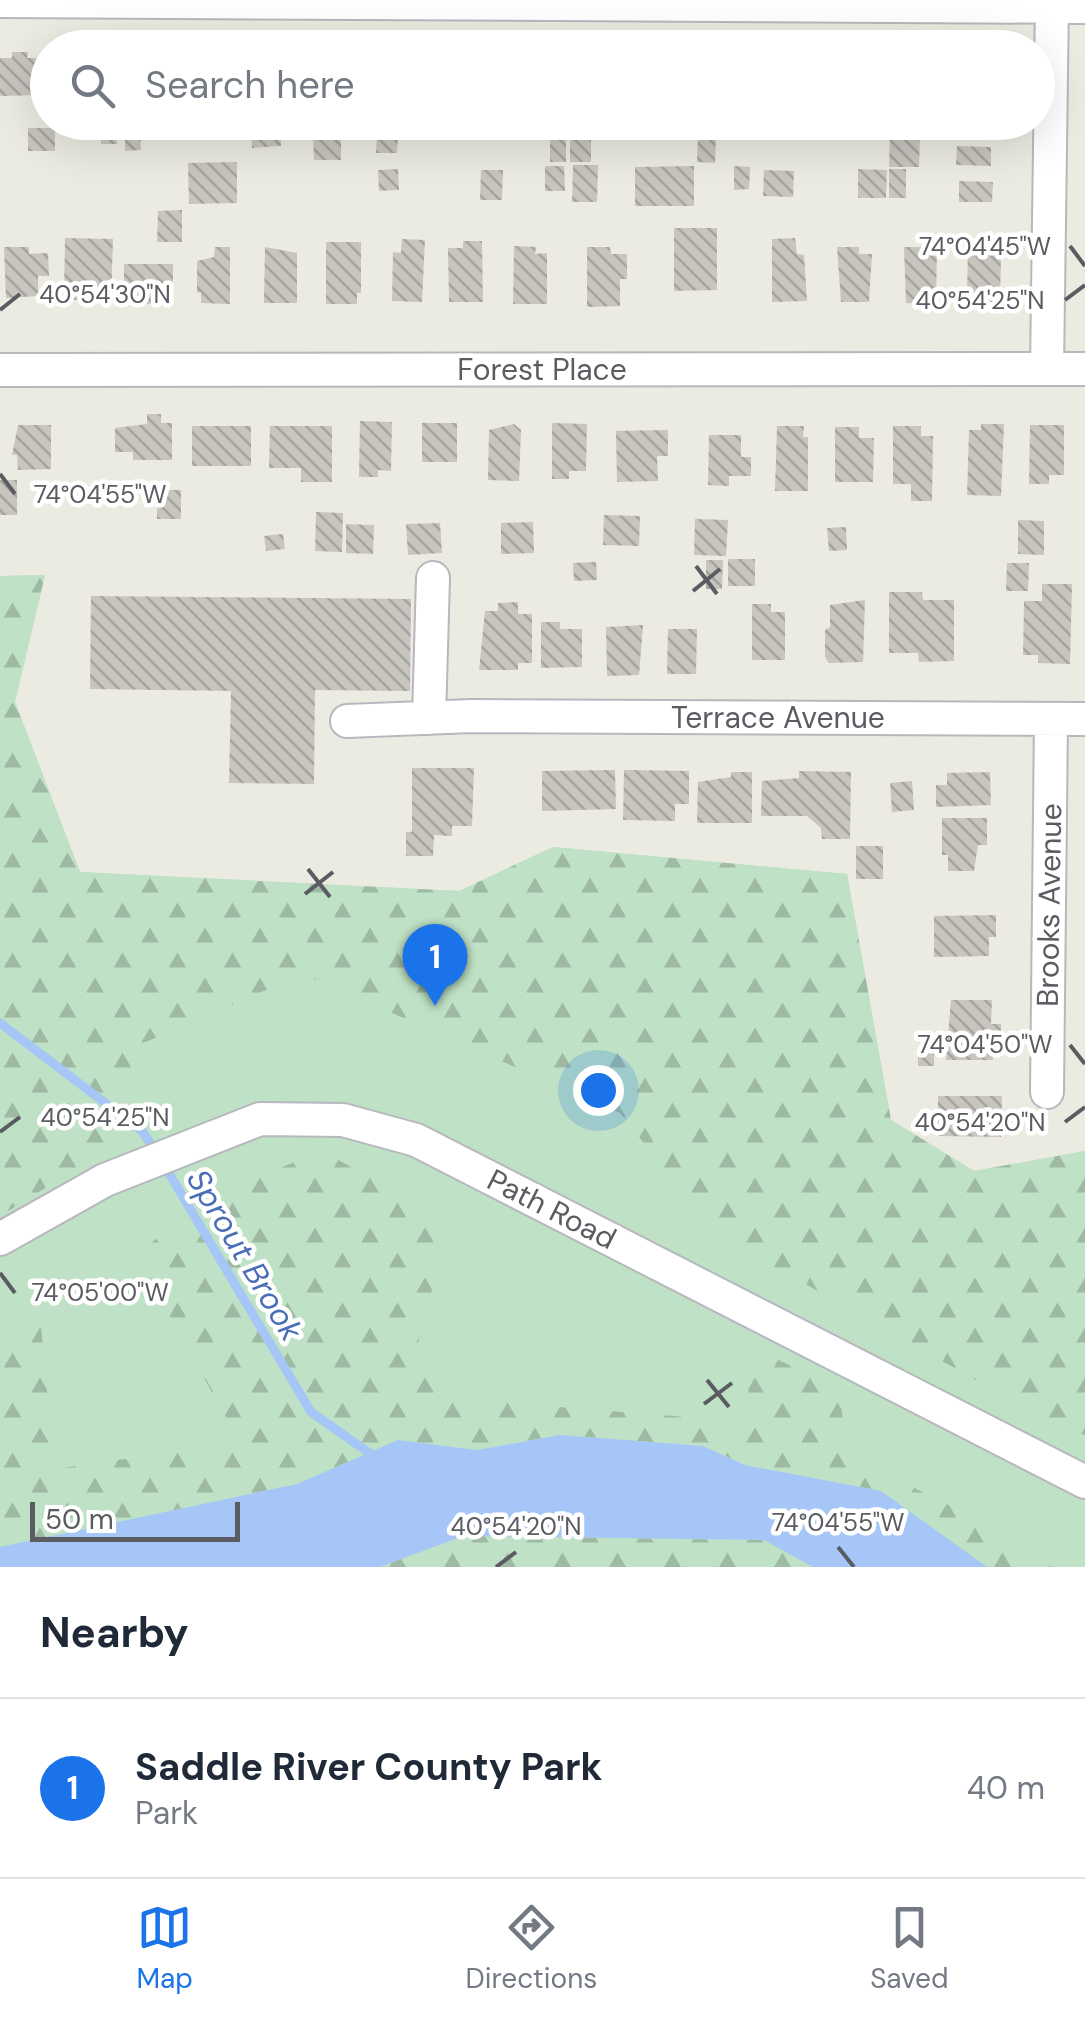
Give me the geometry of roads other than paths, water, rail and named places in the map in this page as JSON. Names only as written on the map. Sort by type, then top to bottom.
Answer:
[{"type":"street","points":[[0,1],[1052,3],[1085,7]]},
{"type":"street","points":[[1052,3],[1052,30]]},
{"type":"street","points":[[1047,369],[1050,140]]},
{"type":"street","name":"Forest Place","points":[[0,370],[1085,369]]},
{"type":"street","points":[[430,718],[433,578]]},
{"type":"street","name":"Terrace Avenue","points":[[347,721],[472,716],[1085,719]]},
{"type":"street","name":"Brooks Avenue","points":[[1047,1092],[1051,719]]},
{"type":"street","name":"Path Road","points":[[0,1239],[105,1180],[260,1119],[342,1120],[416,1140],[1085,1482]]},
{"type":"water","points":[[560,1435],[703,1446],[745,1465],[881,1491],[987,1567],[813,1567],[764,1540],[463,1536],[380,1567],[0,1567],[0,1547],[297,1484],[398,1440],[477,1450]]},
{"type":"waterway","name":"Sprout Brook","points":[[0,1023],[142,1131],[156,1152]]},
{"type":"waterway","name":"Sprout Brook","points":[[164,1165],[311,1412],[378,1459]]},
{"type":"place","name":"Saddle River County Park","points":[[435,1006]]}]
